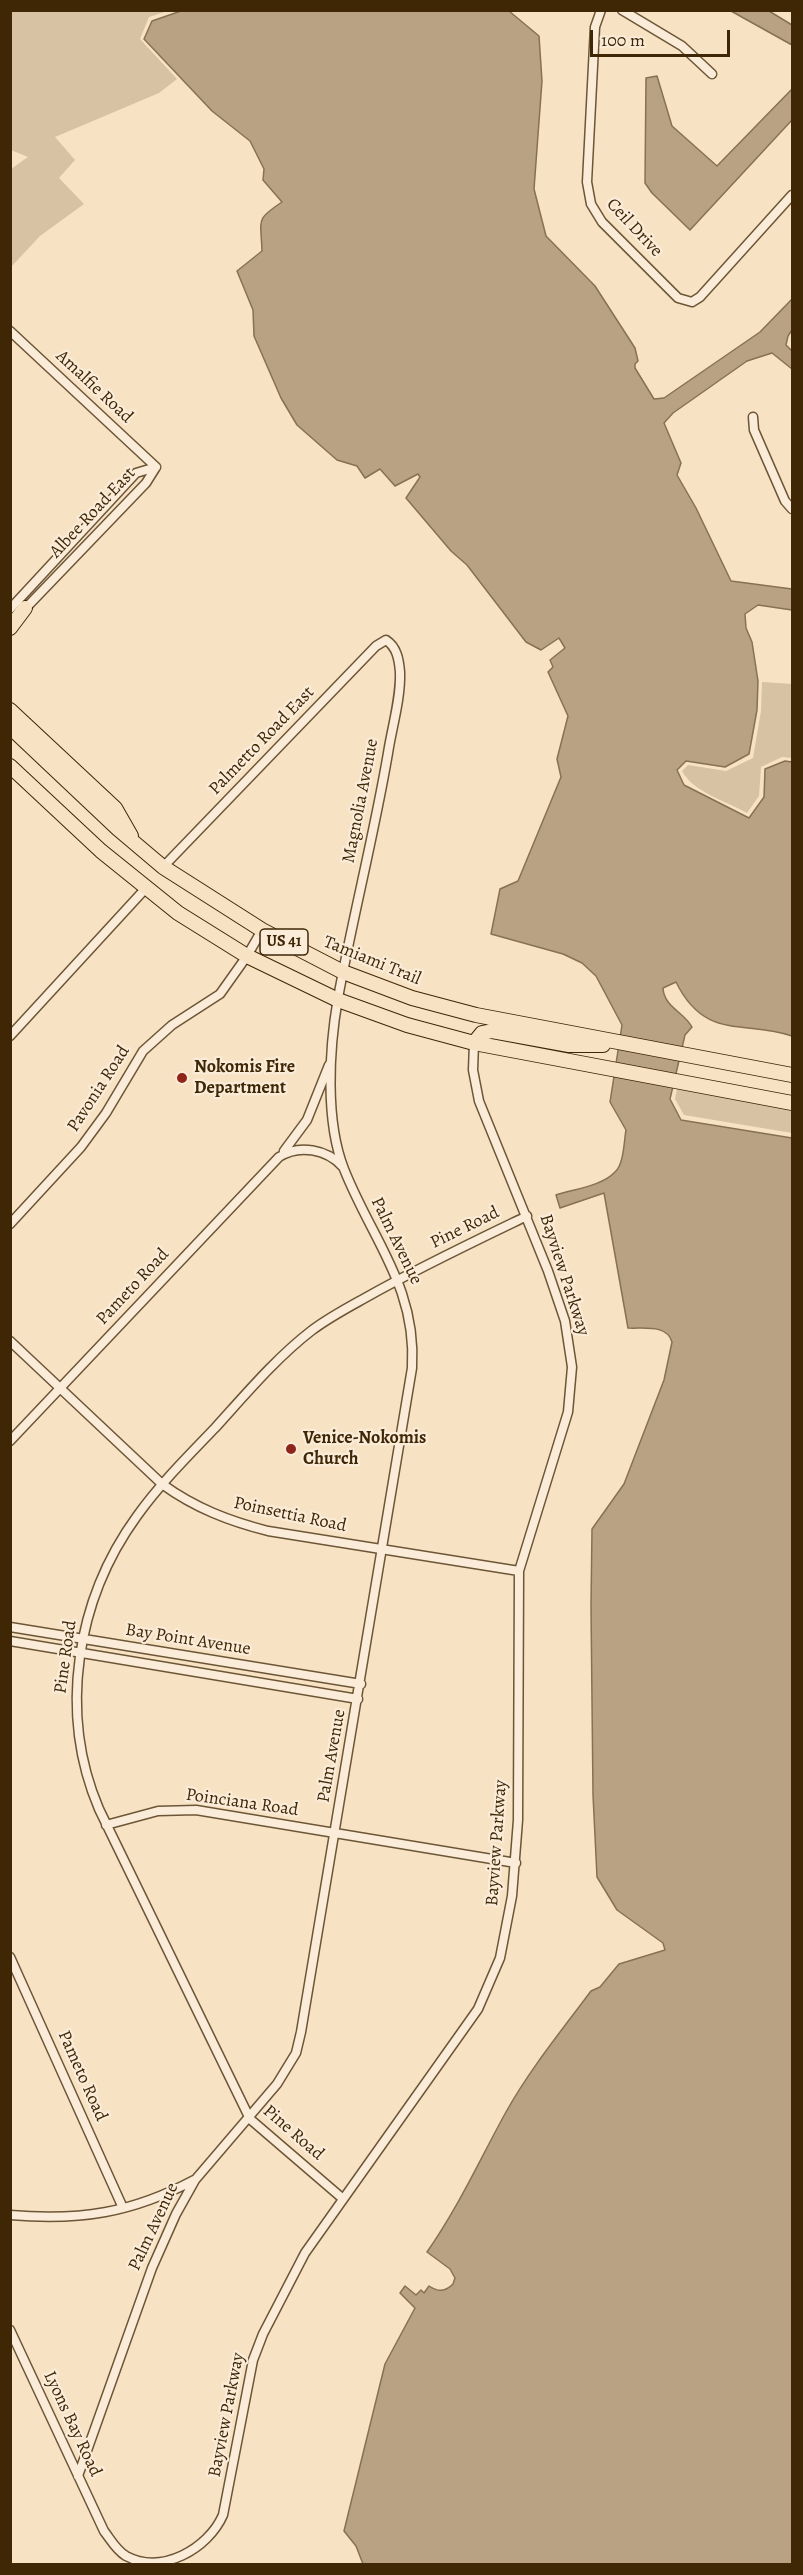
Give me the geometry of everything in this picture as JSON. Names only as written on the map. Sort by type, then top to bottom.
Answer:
[{"type":"main road","points":[[10,626],[26,608]]},
{"type":"main road","points":[[10,710],[115,808],[134,843]]},
{"type":"main road","name":"Tamiami Trail","points":[[10,727],[134,843],[163,867],[261,930],[343,972],[379,987],[446,1008],[617,1043],[792,1075]]},
{"type":"main road","name":"US 41","points":[[10,766],[101,851],[196,925],[247,956],[338,1000],[407,1025],[474,1043],[792,1103]]},
{"type":"main road","points":[[474,1043],[482,1034],[492,1031],[580,1046],[617,1043]]},
{"type":"street","name":"Ceil Drive","points":[[601,10],[596,27],[588,197],[602,222],[678,297],[692,302],[700,297],[792,195]]},
{"type":"street","points":[[622,10],[682,46],[712,74]]},
{"type":"street","name":"Amalfie Road","points":[[10,331],[156,467]]},
{"type":"street","points":[[753,417],[754,430],[784,501],[792,509]]},
{"type":"street","name":"Albee Road East","points":[[26,608],[146,483],[156,467]]},
{"type":"street","name":"Albee Road East","points":[[10,609],[136,473],[156,467]]},
{"type":"street","name":"Palmetto Road East","points":[[163,867],[376,646],[386,640]]},
{"type":"street","name":"Magnolia Avenue","points":[[338,1000],[380,800],[400,682],[396,650],[386,640]]},
{"type":"street","points":[[10,1036],[146,888]]},
{"type":"street","name":"Pavonia Road","points":[[10,1224],[81,1148],[106,1113],[143,1051],[172,1025],[220,994],[247,956],[261,930]]},
{"type":"street","name":"Palm Avenue","points":[[78,2475],[166,2234],[195,2180],[250,2119],[277,2084],[296,2053],[335,1833],[384,1550],[413,1361],[409,1311],[398,1280],[343,1167],[332,1111],[331,1059],[338,1000]]},
{"type":"street","name":"Bayview Parkway","points":[[104,2531],[117,2549],[133,2560],[160,2564],[184,2561],[219,2524],[226,2501],[256,2349],[298,2264],[342,2198],[469,2025],[486,1995],[503,1942],[516,1863],[519,1571],[568,1412],[572,1382],[571,1352],[565,1321],[527,1216],[479,1101],[473,1070],[474,1043]]},
{"type":"street","name":"Pameto Road","points":[[10,1441],[298,1135],[310,1115],[331,1059]]},
{"type":"street","points":[[279,1157],[289,1150],[302,1149],[326,1154],[343,1167]]},
{"type":"street","name":"Pine Road","points":[[342,2198],[250,2119],[106,1825],[87,1781],[79,1743],[76,1709],[82,1640],[91,1608],[111,1557],[135,1518],[162,1484],[284,1356],[311,1331],[398,1280],[527,1216]]},
{"type":"street","name":"Poinsettia Road","points":[[10,1341],[162,1484],[190,1503],[237,1524],[519,1571]]},
{"type":"street","name":"Bay Point Avenue","points":[[10,1627],[361,1684]]},
{"type":"street","name":"Bay Point Avenue","points":[[10,1641],[358,1699]]},
{"type":"street","name":"Poinciana Road","points":[[106,1825],[158,1811],[183,1809],[516,1863]]},
{"type":"street","name":"Pameto Road","points":[[10,1957],[123,2208]]},
{"type":"street","points":[[10,2215],[69,2218],[123,2208],[163,2195],[195,2180]]},
{"type":"street","name":"Lyons Bay Road","points":[[10,2330],[104,2531]]},
{"type":"shaded area","points":[[11,10],[168,11],[149,17],[140,39],[177,79],[159,93],[55,137],[75,160],[59,178],[84,204],[40,236],[11,267],[11,169],[28,157],[11,150]]},
{"type":"shaded area","points":[[181,11],[509,11],[539,36],[542,81],[534,189],[546,236],[595,286],[635,348],[638,361],[635,368],[654,399],[664,398],[760,332],[792,299],[792,330],[786,345],[792,351],[792,369],[772,353],[747,361],[673,413],[664,423],[681,463],[677,475],[696,508],[731,581],[792,589],[792,610],[758,605],[745,614],[758,681],[757,710],[749,754],[725,767],[686,761],[677,770],[684,785],[749,818],[764,797],[765,769],[785,761],[792,762],[792,1036],[713,1021],[687,1001],[676,982],[663,988],[667,1000],[692,1027],[685,1035],[670,1099],[681,1120],[792,1138],[792,2564],[363,2564],[356,2546],[344,2531],[385,2364],[415,2308],[400,2293],[405,2286],[416,2295],[421,2290],[424,2293],[429,2286],[441,2290],[453,2284],[455,2278],[450,2269],[427,2252],[459,2201],[525,2080],[591,1991],[600,1987],[619,1964],[665,1950],[663,1943],[617,1910],[597,1877],[593,1795],[591,1606],[592,1529],[624,1484],[664,1380],[672,1342],[665,1332],[660,1330],[628,1328],[604,1193],[560,1208],[556,1195],[603,1181],[615,1172],[620,1164],[626,1130],[610,1102],[622,1025],[596,976],[582,963],[563,954],[491,934],[500,889],[518,881],[561,777],[557,759],[568,716],[548,672],[553,667],[550,660],[565,648],[559,638],[541,650],[526,642],[467,565],[451,551],[406,498],[420,477],[418,474],[395,486],[380,469],[365,478],[357,466],[337,460],[297,425],[281,398],[254,336],[253,310],[237,271],[262,251],[262,221],[267,213],[282,202],[263,180],[264,169],[250,141],[212,111],[144,39],[152,21]]},
{"type":"shaded area","points":[[731,11],[769,11],[792,25],[792,45]]},
{"type":"shaded area","points":[[657,76],[672,126],[717,166],[792,89],[792,120],[690,230],[652,193],[645,183],[646,78]]},
{"type":"shaded area","points":[[762,682],[792,684],[792,758],[782,757],[761,767],[759,796],[747,813],[694,785],[682,771],[688,765],[726,771],[753,758],[761,711]]},
{"type":"shaded area","points":[[677,1089],[792,1108],[792,1133],[684,1115],[675,1099]]},
{"type":"place","name":"Nokomis Fire Department","points":[[182,1078]]},
{"type":"place","name":"Venice-Nokomis Church","points":[[291,1449]]}]
